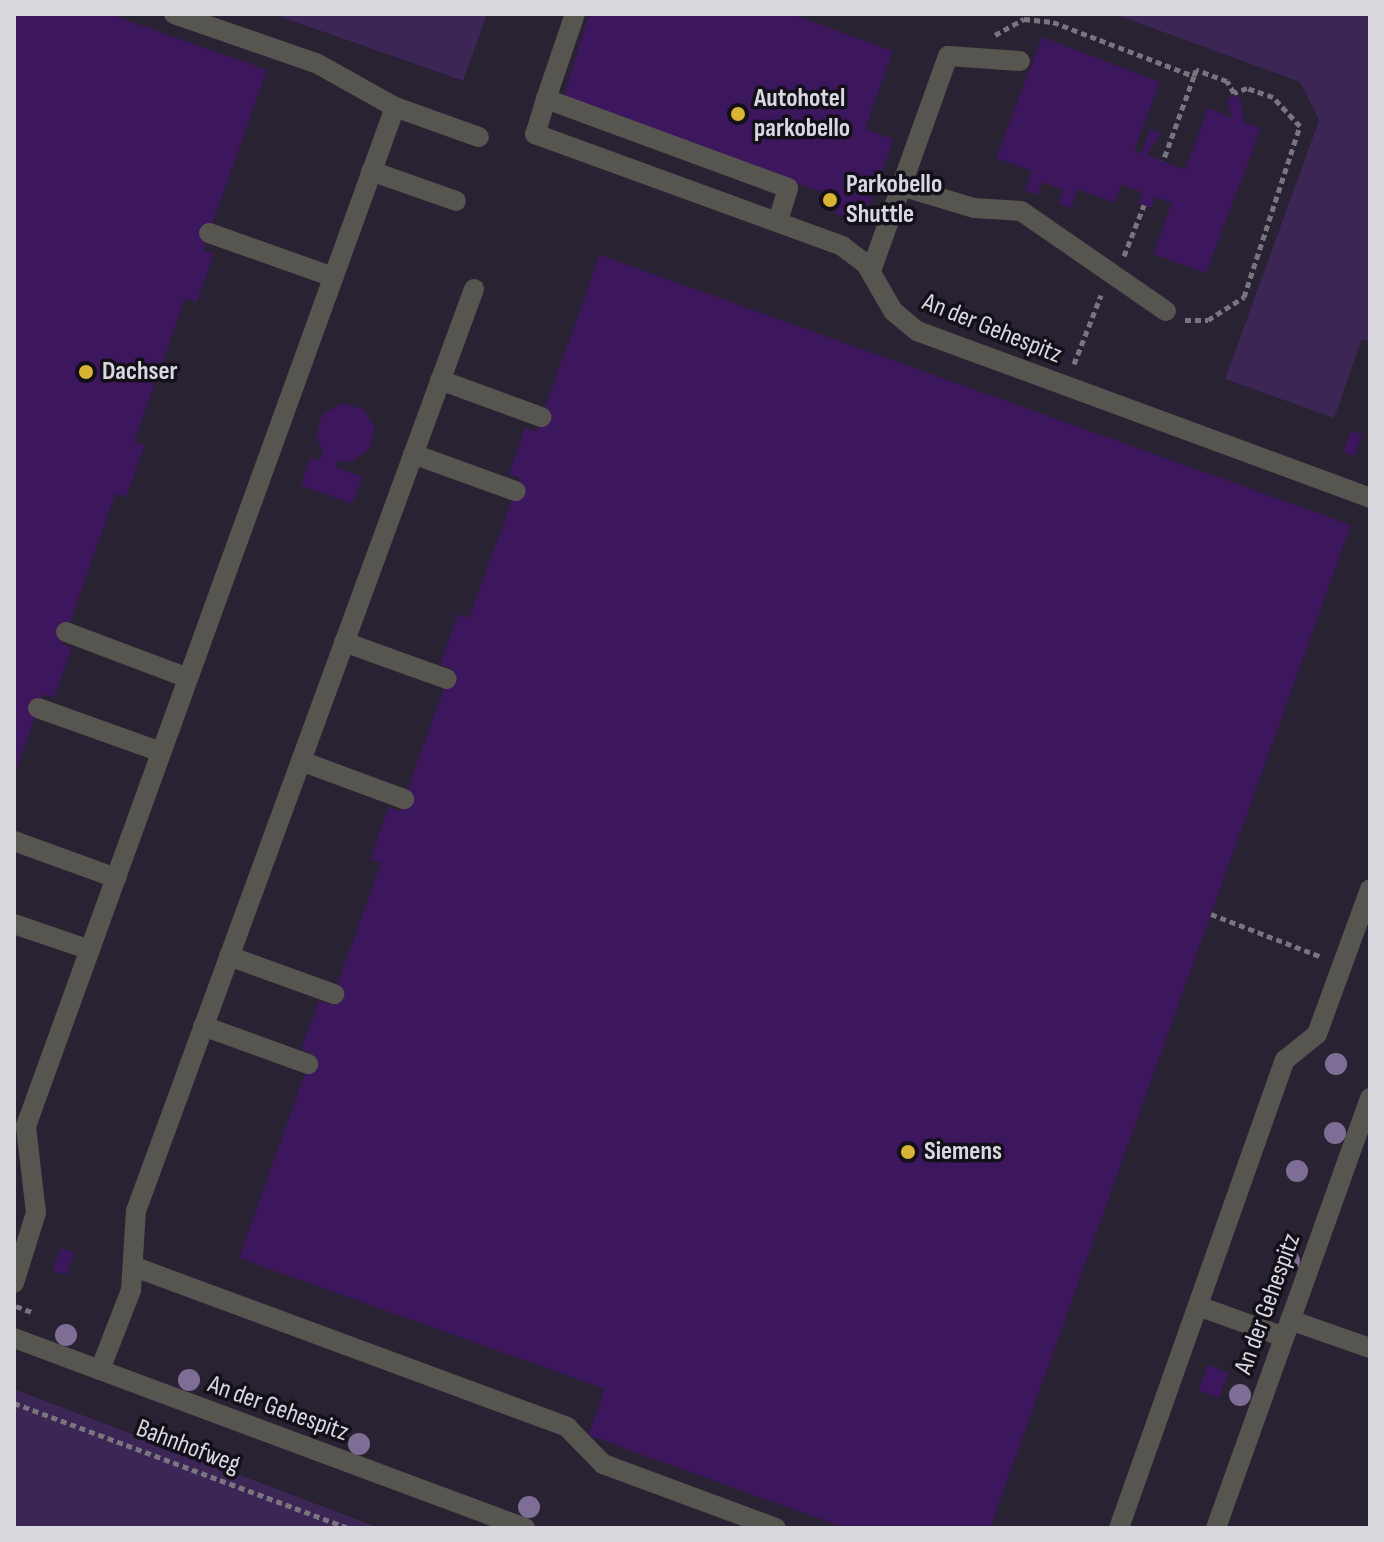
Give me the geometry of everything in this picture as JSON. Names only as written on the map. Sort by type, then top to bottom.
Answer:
[{"type":"street","points":[[174,14],[318,64],[395,107],[479,137]]},
{"type":"street","points":[[575,14],[546,99],[789,184],[778,221]]},
{"type":"street","points":[[871,271],[948,56],[979,54],[1020,61]]},
{"type":"street","name":"An der Gehespitz","points":[[546,99],[535,134],[842,246],[871,271],[893,311],[917,331],[1368,490]]},
{"type":"street","points":[[14,1283],[36,1213],[20,1127],[90,950],[395,107]]},
{"type":"street","points":[[371,171],[456,201]]},
{"type":"street","points":[[901,186],[974,208],[1021,211],[1166,311]]},
{"type":"street","points":[[209,233],[333,277]]},
{"type":"street","points":[[100,1370],[135,1267],[136,1211],[474,289]]},
{"type":"street","points":[[440,380],[541,417]]},
{"type":"street","points":[[413,454],[515,491]]},
{"type":"street","points":[[66,632],[188,678]]},
{"type":"street","points":[[344,642],[447,679]]},
{"type":"street","points":[[38,708],[161,752]]},
{"type":"street","points":[[301,761],[404,799]]},
{"type":"street","points":[[14,841],[116,878]]},
{"type":"street","points":[[1119,1528],[1285,1060],[1317,1034],[1370,889]]},
{"type":"street","points":[[14,924],[90,950]]},
{"type":"street","points":[[229,956],[334,994]]},
{"type":"street","points":[[203,1026],[308,1064]]},
{"type":"street","name":"An der Gehespitz","points":[[1216,1528],[1370,1098]]},
{"type":"street","points":[[135,1267],[567,1427],[603,1464],[776,1528]]},
{"type":"street","points":[[1198,1306],[1370,1348]]},
{"type":"street","name":"An der Gehespitz","points":[[14,1338],[525,1528]]},
{"type":"path","points":[[979,54],[1012,23],[1036,19],[1194,76]]},
{"type":"path","points":[[1163,161],[1196,70],[1227,81],[1234,93],[1247,88],[1273,97],[1300,126],[1244,297],[1208,320],[1188,321],[1166,311]]},
{"type":"path","points":[[1211,914],[1342,964]]},
{"type":"path","points":[[14,1305],[34,1313]]},
{"type":"path","name":"Bahnhofweg","points":[[14,1403],[348,1528]]},
{"type":"shaded area","points":[[14,14],[272,14],[462,81],[487,14],[1114,14],[1300,81],[1319,120],[1225,379],[1363,338],[1370,341],[1370,1528],[380,1528],[14,1389]]},
{"type":"shaded area","points":[[272,14],[487,14],[463,81]]},
{"type":"shaded area","points":[[1114,14],[1370,14],[1370,341],[1362,339],[1334,418],[1225,379],[1319,120],[1300,82]]},
{"type":"shaded area","points":[[14,1389],[380,1528],[14,1528]]},
{"type":"building","name":"Dachser","points":[[14,14],[109,14],[267,70],[203,250],[214,254],[197,302],[185,298],[134,442],[145,445],[126,497],[116,493],[62,644],[72,648],[54,698],[44,694],[14,775]]},
{"type":"building","name":"Autohotel parkobello","points":[[589,14],[791,14],[893,51],[865,129],[894,139],[863,223],[834,213],[839,198],[563,99]]},
{"type":"building","points":[[1042,37],[1160,82],[1134,151],[1141,153],[1150,129],[1161,133],[1147,155],[1185,170],[1208,108],[1232,118],[1227,103],[1230,96],[1240,97],[1244,122],[1261,128],[1206,273],[1153,254],[1172,203],[1155,197],[1151,208],[1138,203],[1142,192],[1122,184],[1115,203],[1078,189],[1071,208],[1058,203],[1063,190],[1042,182],[1037,195],[1025,190],[1032,171],[996,158]]},
{"type":"building","points":[[600,255],[1351,525],[990,1528],[845,1528],[588,1435],[605,1389],[239,1258],[312,1053],[301,1049],[319,1001],[330,1005],[381,863],[370,859],[389,807],[400,811],[451,668],[440,664],[458,614],[469,618],[520,478],[509,474],[525,428],[536,432]]},
{"type":"building","points":[[341,403],[363,409],[375,428],[369,450],[350,462],[338,461],[336,467],[362,477],[352,504],[301,485],[311,458],[319,461],[323,451],[316,437],[322,415]]},
{"type":"building","points":[[1351,431],[1362,435],[1355,456],[1343,452]]},
{"type":"building","points":[[61,1248],[74,1253],[65,1275],[52,1270]]},
{"type":"building","points":[[1208,1365],[1229,1373],[1219,1398],[1198,1390]]},
{"type":"place","name":"Autohotel parkobello","points":[[738,114]]},
{"type":"place","name":"Parkobello Shuttle","points":[[830,200]]},
{"type":"place","name":"Dachser","points":[[86,372]]},
{"type":"place","name":"Siemens","points":[[908,1152]]}]
